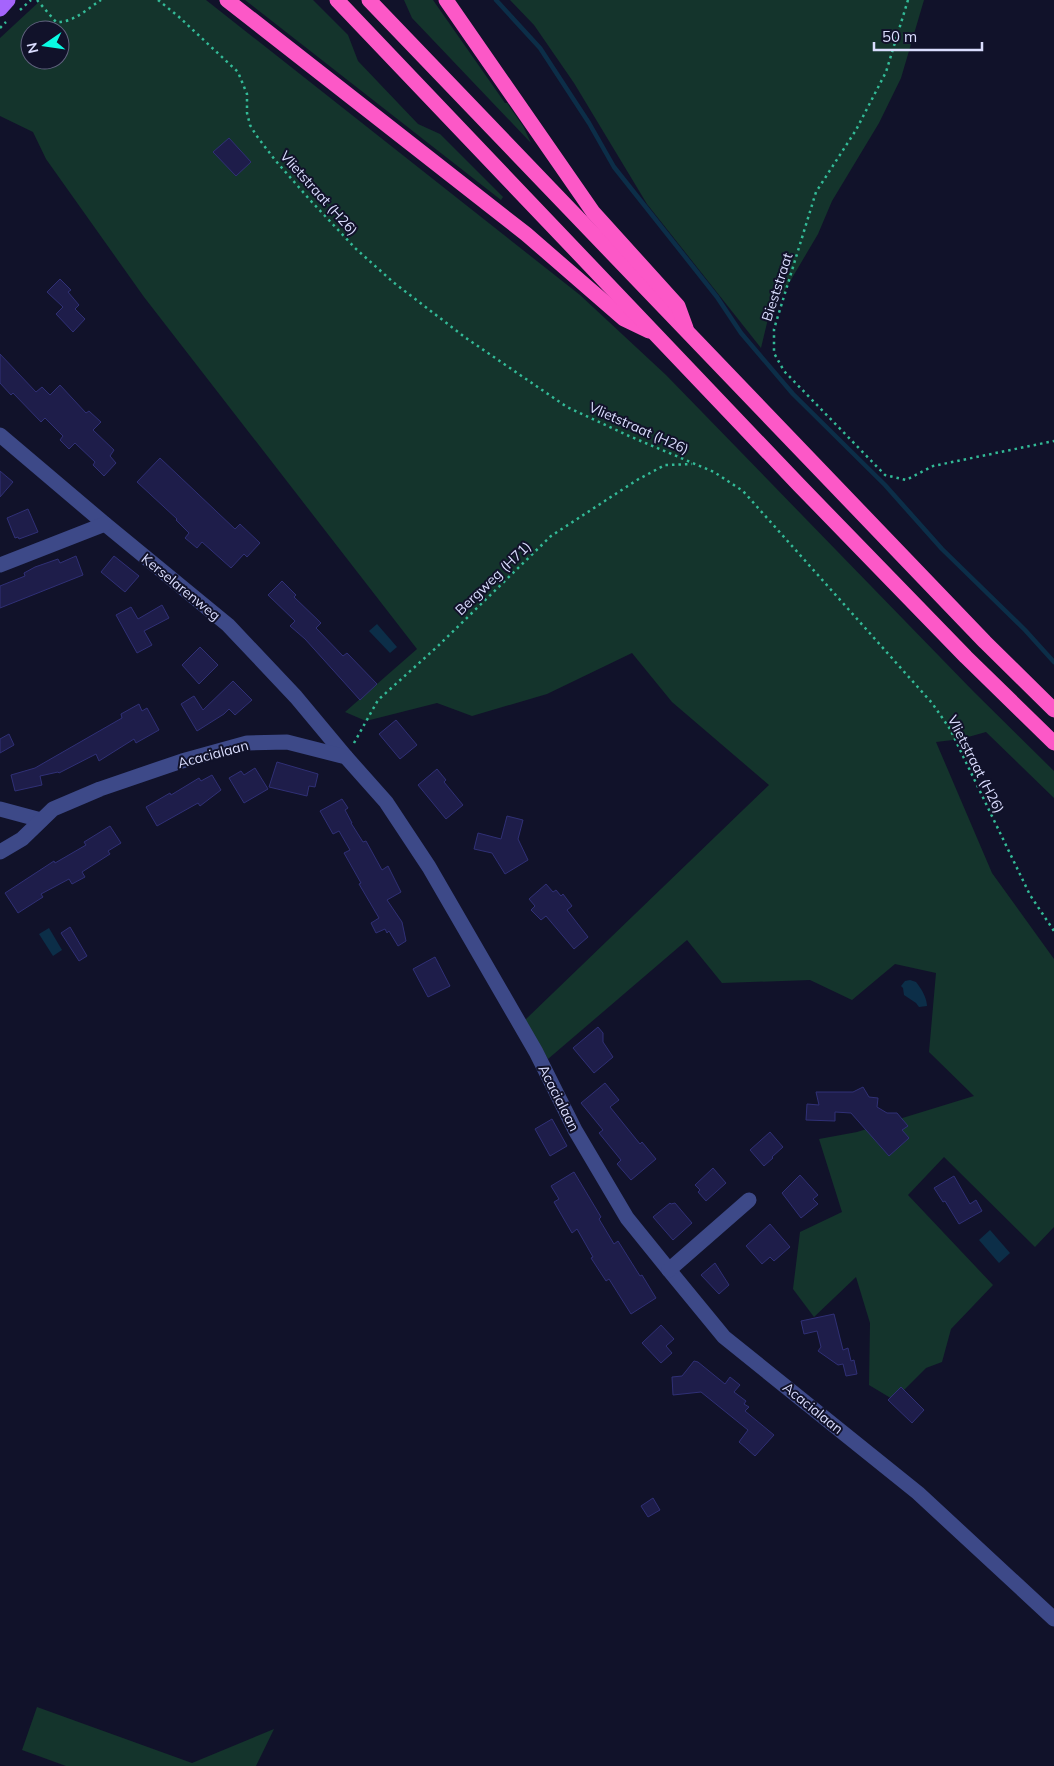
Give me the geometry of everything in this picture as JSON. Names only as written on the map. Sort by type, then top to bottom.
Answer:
[{"type":"highway","points":[[227,0],[526,234],[624,319],[657,335]]},
{"type":"highway","points":[[337,0],[966,657],[1054,743]]},
{"type":"highway","points":[[369,0],[984,642],[1054,710]]},
{"type":"highway","points":[[446,0],[593,212],[678,306],[688,334]]},
{"type":"main road","points":[[0,9],[8,0]]},
{"type":"street","name":"Kerselarenweg","points":[[0,435],[228,626],[296,697],[346,757]]},
{"type":"street","points":[[0,565],[105,524]]},
{"type":"street","name":"Acacialaan","points":[[0,852],[22,839],[53,809],[100,789],[182,761],[247,743],[287,742],[346,757],[386,802],[429,867],[536,1052],[576,1130],[627,1218],[668,1270],[724,1337],[918,1493],[1054,1619]]},
{"type":"street","points":[[0,809],[39,822]]},
{"type":"street","points":[[668,1270],[749,1200]]},
{"type":"path","points":[[38,0],[56,22],[71,20],[101,0]]},
{"type":"path","name":"Vlietstraat (H26)","points":[[158,0],[238,72],[247,94],[247,113],[250,125],[256,135],[310,200],[355,248],[393,282],[466,338],[568,407],[629,436],[714,472],[743,491],[932,703],[950,729],[1030,895],[1054,931]]},
{"type":"path","name":"Bieststraat","points":[[908,0],[886,72],[856,130],[816,192],[774,329],[774,353],[784,371],[884,475],[906,480],[933,466],[1054,441]]},
{"type":"path","name":"Bergweg (H71)","points":[[346,757],[378,700],[438,646],[551,536],[637,480],[665,465],[694,464]]},
{"type":"green space","points":[[41,0],[206,0],[580,295],[666,375],[974,692],[1054,771],[1054,798],[986,732],[961,739],[936,742],[992,873],[1054,959],[1054,1227],[1035,1247],[944,1157],[908,1195],[993,1285],[951,1329],[942,1362],[926,1368],[894,1400],[869,1385],[870,1323],[856,1277],[814,1317],[793,1289],[800,1232],[842,1212],[819,1139],[857,1132],[974,1096],[929,1052],[936,973],[895,964],[852,1000],[810,980],[722,983],[687,940],[548,1059],[525,1020],[769,785],[672,702],[632,653],[547,694],[472,716],[437,703],[366,721],[345,712],[417,649],[144,297],[46,159],[33,132],[0,116],[0,38]]},
{"type":"green space","points":[[245,0],[313,0],[348,35],[358,61],[418,124],[440,134],[503,197],[501,200]]},
{"type":"green space","points":[[404,0],[433,0],[523,126],[531,143],[412,18]]},
{"type":"green space","points":[[510,0],[924,0],[901,78],[879,123],[832,201],[818,234],[782,295],[773,298],[761,348],[647,204],[574,83],[534,25]]},
{"type":"green space","points":[[37,1707],[192,1763],[274,1729],[256,1766],[66,1766],[22,1750]]},
{"type":"water","points":[[377,624],[397,647],[390,653],[369,631]]},
{"type":"water","points":[[49,928],[62,950],[53,956],[39,934]]},
{"type":"water","points":[[905,981],[916,982],[920,987],[925,996],[927,1006],[919,1007],[904,995],[901,986]]},
{"type":"water","points":[[990,1230],[1010,1253],[999,1263],[979,1240]]},
{"type":"building","points":[[229,138],[251,162],[236,176],[213,152]]},
{"type":"building","points":[[60,279],[71,290],[68,292],[79,305],[75,309],[85,319],[73,332],[56,314],[63,307],[47,292]]},
{"type":"building","points":[[0,354],[36,392],[42,387],[50,395],[60,385],[86,413],[89,411],[101,422],[93,430],[114,450],[110,456],[116,463],[104,476],[93,465],[95,462],[75,443],[69,449],[60,440],[63,436],[45,418],[41,422],[13,393],[11,395],[0,383]]},
{"type":"building","points":[[160,458],[235,529],[240,524],[260,543],[247,557],[244,554],[231,568],[202,542],[197,548],[185,538],[189,533],[177,519],[137,482]]},
{"type":"building","points":[[0,471],[13,482],[0,497]]},
{"type":"building","points":[[28,509],[38,532],[19,539],[18,537],[15,538],[7,518]]},
{"type":"building","points":[[76,556],[83,575],[0,608],[0,586],[25,576],[24,573],[35,567],[58,559],[60,563]]},
{"type":"building","points":[[114,556],[139,576],[125,592],[101,572]]},
{"type":"building","points":[[282,581],[296,595],[294,597],[321,623],[316,628],[343,656],[347,653],[377,684],[360,700],[305,639],[290,626],[295,621],[268,595]]},
{"type":"building","points":[[162,605],[169,618],[144,631],[152,645],[137,653],[116,615],[131,607],[138,619]]},
{"type":"building","points":[[200,647],[218,665],[199,684],[182,665]]},
{"type":"building","points":[[233,681],[252,700],[235,715],[229,709],[197,731],[181,704],[194,696],[203,710]]},
{"type":"building","points":[[139,704],[142,711],[147,708],[159,730],[136,743],[134,739],[99,761],[96,754],[59,773],[40,776],[42,785],[15,791],[11,775],[35,768],[122,718],[121,714]]},
{"type":"building","points":[[396,720],[417,745],[400,759],[379,734]]},
{"type":"building","points":[[9,734],[14,745],[0,753],[0,739]]},
{"type":"building","points":[[277,762],[318,774],[315,787],[309,786],[307,796],[269,787]]},
{"type":"building","points":[[255,768],[268,789],[244,803],[229,778],[241,771],[244,775]]},
{"type":"building","points":[[437,769],[446,780],[444,782],[463,805],[446,819],[418,785]]},
{"type":"building","points":[[212,775],[221,790],[200,806],[198,803],[157,826],[146,807],[199,778],[201,781]]},
{"type":"building","points":[[342,799],[348,808],[345,810],[351,823],[363,842],[366,841],[382,870],[388,866],[401,892],[387,900],[402,922],[406,941],[398,946],[389,931],[387,933],[385,929],[376,933],[371,923],[379,918],[344,853],[350,850],[339,831],[333,834],[320,811]]},
{"type":"building","points":[[507,816],[523,820],[518,839],[528,860],[505,874],[492,853],[474,849],[478,833],[501,839]]},
{"type":"building","points":[[110,826],[121,843],[108,851],[110,854],[82,872],[85,877],[72,884],[69,879],[41,894],[43,897],[18,913],[5,893],[54,861],[55,863],[86,845],[84,842]]},
{"type":"building","points":[[546,884],[553,892],[556,890],[561,896],[563,894],[572,906],[567,910],[588,937],[574,949],[546,916],[541,920],[531,910],[535,906],[529,899]]},
{"type":"building","points":[[70,927],[87,956],[79,961],[61,933]]},
{"type":"building","points":[[435,957],[450,986],[428,997],[413,969]]},
{"type":"building","points":[[598,1027],[603,1033],[603,1042],[613,1057],[594,1073],[573,1048]]},
{"type":"building","points":[[605,1083],[619,1100],[610,1107],[640,1144],[642,1142],[656,1159],[631,1180],[617,1164],[621,1160],[599,1133],[603,1130],[581,1103]]},
{"type":"building","points":[[863,1087],[869,1097],[878,1098],[877,1107],[887,1113],[897,1113],[908,1126],[902,1130],[909,1138],[889,1156],[851,1113],[835,1112],[835,1121],[806,1120],[807,1104],[819,1105],[816,1092],[853,1092]]},
{"type":"building","points":[[552,1119],[567,1146],[550,1156],[535,1129]]},
{"type":"building","points":[[770,1132],[783,1147],[764,1166],[750,1150]]},
{"type":"building","points":[[713,1168],[726,1183],[706,1201],[695,1185]]},
{"type":"building","points":[[574,1172],[601,1217],[599,1219],[614,1244],[618,1241],[656,1298],[631,1314],[609,1279],[606,1281],[591,1258],[593,1257],[577,1229],[572,1233],[554,1202],[559,1199],[551,1186]]},
{"type":"building","points":[[800,1175],[818,1195],[813,1199],[818,1204],[801,1218],[782,1193]]},
{"type":"building","points":[[954,1176],[970,1204],[976,1200],[982,1211],[959,1224],[945,1201],[943,1202],[934,1188]]},
{"type":"building","points":[[670,1203],[675,1203],[692,1223],[673,1240],[653,1217]]},
{"type":"building","points":[[770,1224],[790,1247],[774,1261],[770,1257],[762,1264],[746,1246]]},
{"type":"building","points":[[715,1263],[729,1285],[719,1294],[701,1275]]},
{"type":"building","points":[[834,1314],[843,1350],[848,1348],[851,1361],[854,1360],[857,1374],[846,1376],[843,1364],[838,1365],[818,1351],[821,1347],[817,1331],[804,1334],[801,1321]]},
{"type":"building","points":[[661,1325],[674,1339],[666,1346],[672,1353],[661,1363],[642,1343]]},
{"type":"building","points":[[694,1361],[698,1362],[725,1384],[730,1377],[740,1385],[734,1392],[746,1401],[744,1404],[749,1407],[745,1411],[774,1435],[755,1456],[739,1442],[748,1430],[701,1392],[673,1395],[672,1377],[682,1376]]},
{"type":"building","points":[[901,1387],[924,1410],[912,1423],[888,1400]]},
{"type":"building","points":[[653,1498],[660,1510],[648,1517],[641,1506]]},
{"type":"waterway","points":[[496,0],[540,48],[589,123],[614,167],[717,297],[741,333],[793,394],[885,485],[942,549],[1025,630],[1054,662]]}]
